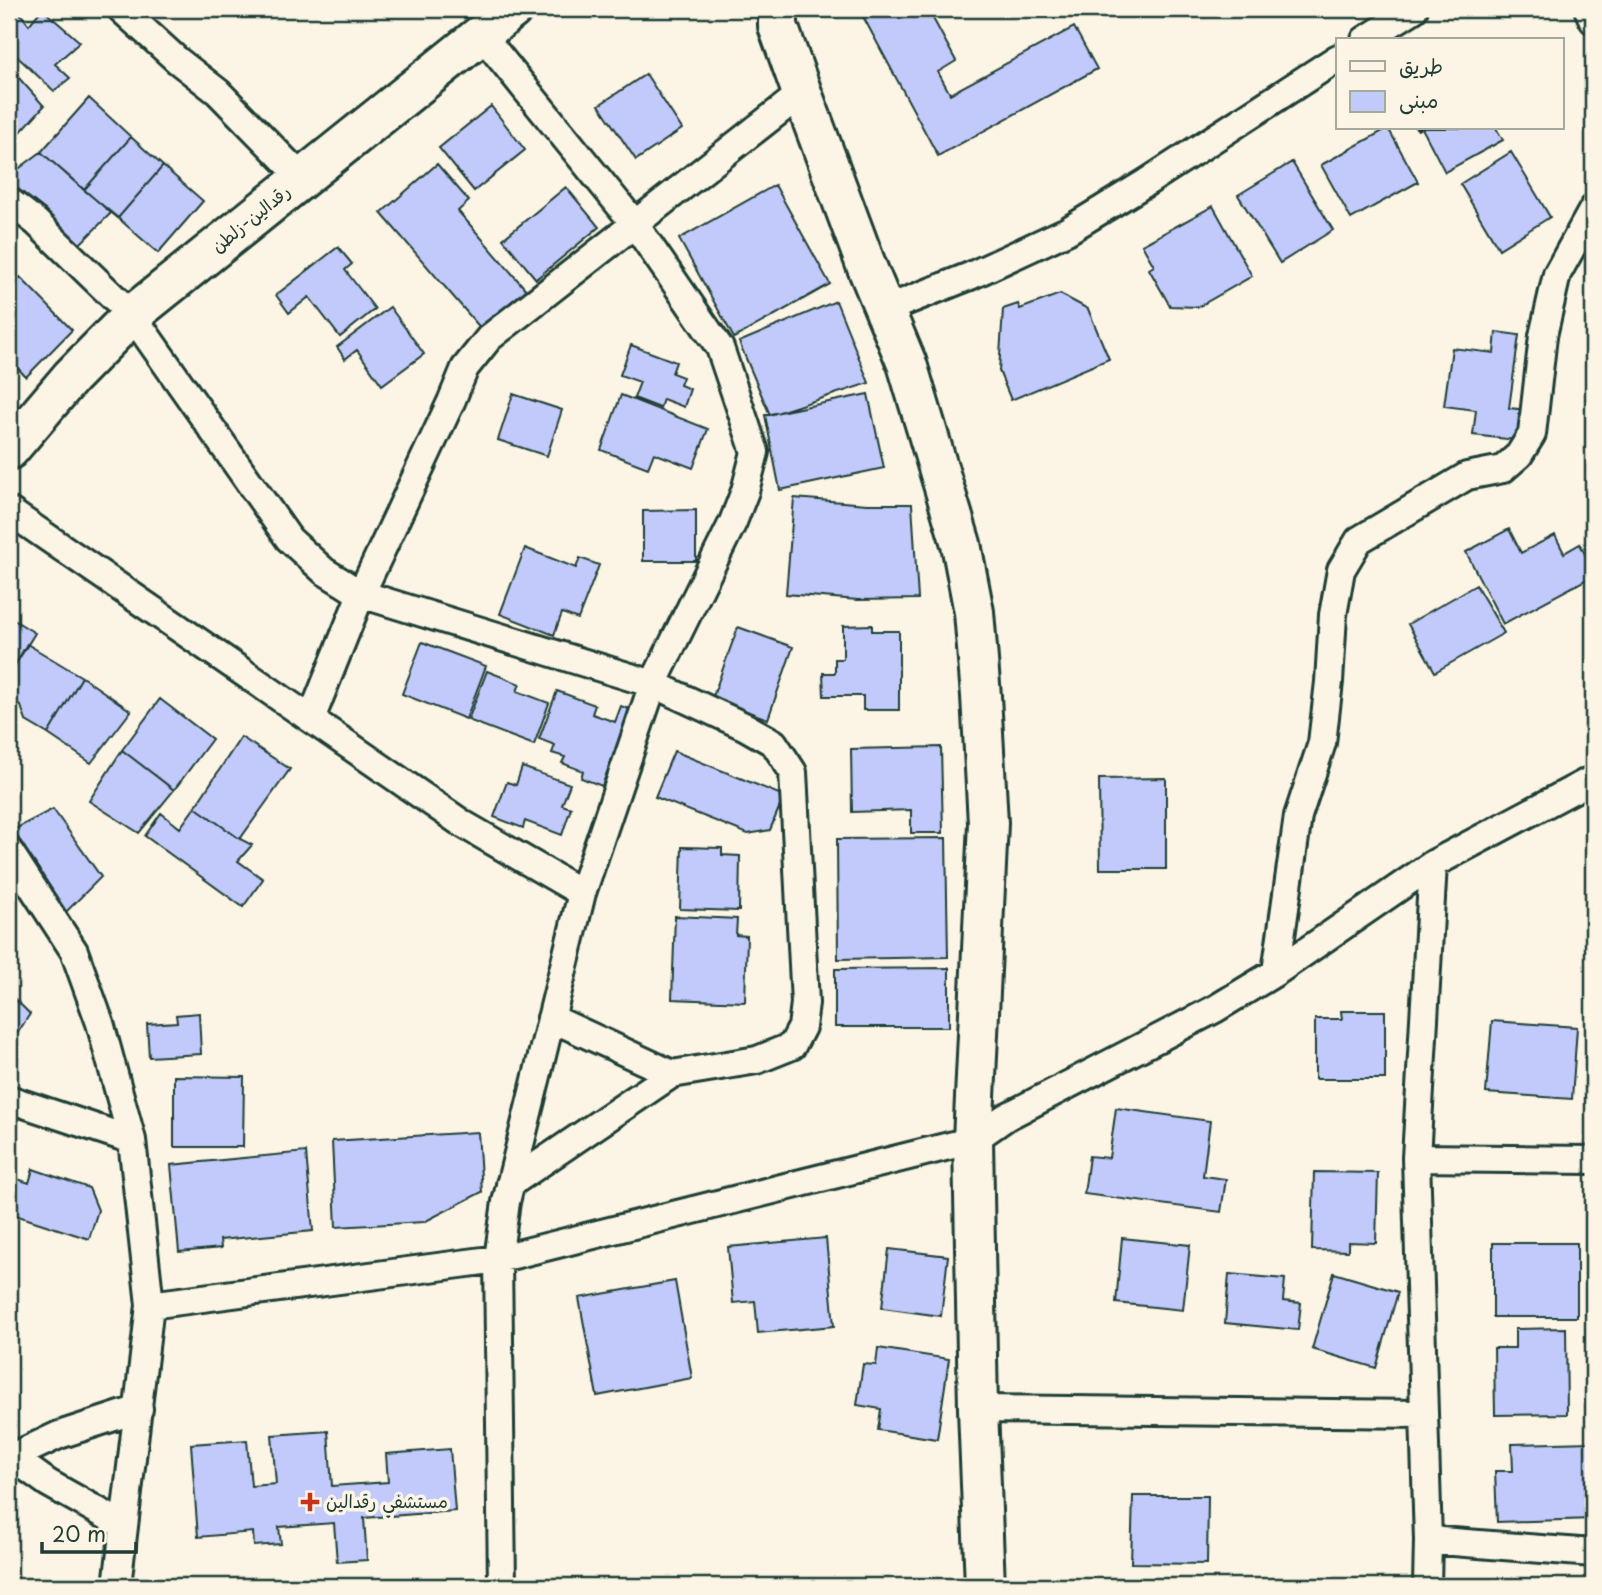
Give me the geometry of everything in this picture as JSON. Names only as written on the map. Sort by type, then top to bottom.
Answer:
[{"type":"main road","name":"رقدالين-زلطن","points":[[9,450],[71,377],[132,315],[513,9]]},
{"type":"main road","points":[[771,15],[907,365],[961,544],[974,612],[988,823],[973,1140],[978,1409],[985,1586]]},
{"type":"street","points":[[121,9],[177,60],[218,92],[302,178]]},
{"type":"street","points":[[1368,38],[1414,9]]},
{"type":"street","points":[[1588,9],[1593,20]]},
{"type":"street","points":[[481,34],[634,223],[720,348],[755,452],[745,491],[733,522],[653,684],[582,894],[510,1184],[498,1259],[502,1586]]},
{"type":"street","points":[[884,310],[970,276],[1067,230],[1147,182],[1336,59]]},
{"type":"street","points":[[311,719],[361,594],[465,368],[489,338],[802,93]]},
{"type":"street","points":[[9,201],[36,222],[132,315],[289,540],[324,571],[361,594],[653,684],[746,727],[774,743],[793,772],[805,1003],[802,1027],[792,1046],[757,1060],[672,1074],[510,1184]]},
{"type":"street","points":[[1276,972],[1298,816],[1321,743],[1329,682],[1333,615],[1341,570],[1359,540],[1466,476],[1503,468],[1519,455],[1532,434],[1543,336],[1557,274],[1593,209]]},
{"type":"street","points":[[9,511],[463,824],[582,894]]},
{"type":"street","points":[[150,1305],[498,1259],[973,1140],[1006,1117],[1215,1009],[1276,972],[1433,864],[1593,779]]},
{"type":"street","points":[[9,851],[74,951],[100,1023],[132,1140],[150,1305],[117,1586]]},
{"type":"street","points":[[1427,1586],[1428,1540],[1416,1158],[1433,864]]},
{"type":"street","points":[[551,1018],[672,1074]]},
{"type":"street","points":[[9,1099],[132,1140]]},
{"type":"street","points":[[1416,1158],[1593,1160]]},
{"type":"street","points":[[10,1456],[59,1435],[139,1409]]},
{"type":"street","points":[[978,1409],[1423,1414]]},
{"type":"street","points":[[10,1456],[48,1483],[123,1525]]},
{"type":"street","points":[[1428,1540],[1593,1553]]},
{"type":"building","points":[[42,9],[80,42],[55,64],[70,78],[54,91],[9,49],[9,25],[19,12],[29,25]]},
{"type":"building","points":[[859,9],[934,9],[929,11],[956,61],[938,72],[950,94],[1074,27],[1097,69],[938,156]]},
{"type":"building","points":[[9,67],[44,106],[9,145]]},
{"type":"building","points":[[646,74],[682,129],[636,160],[599,105]]},
{"type":"building","points":[[89,98],[131,137],[84,190],[41,152]]},
{"type":"building","points":[[491,106],[525,150],[474,191],[439,148]]},
{"type":"building","points":[[1384,130],[1389,130],[1418,182],[1351,219],[1321,165]]},
{"type":"building","points":[[1423,130],[1497,130],[1503,140],[1445,172]]},
{"type":"building","points":[[131,137],[163,166],[118,218],[84,190]]},
{"type":"building","points":[[41,152],[111,213],[76,248],[9,189],[9,176]]},
{"type":"building","points":[[1511,152],[1550,217],[1499,249],[1460,184]]},
{"type":"building","points":[[1292,162],[1333,230],[1280,263],[1238,195]]},
{"type":"building","points":[[437,164],[469,201],[458,211],[528,292],[483,331],[381,213]]},
{"type":"building","points":[[163,166],[203,201],[158,253],[118,218]]},
{"type":"building","points":[[775,185],[830,284],[734,338],[679,239]]},
{"type":"building","points":[[566,187],[599,227],[536,279],[503,239]]},
{"type":"building","points":[[1213,206],[1252,276],[1198,307],[1170,306],[1149,269],[1154,266],[1142,245]]},
{"type":"building","points":[[338,247],[352,264],[345,270],[375,309],[340,337],[309,297],[289,313],[276,295]]},
{"type":"building","points":[[20,277],[72,330],[26,377],[9,359],[9,289]]},
{"type":"building","points":[[1060,294],[1088,309],[1109,359],[1011,400],[999,371],[1003,309],[1018,304],[1020,309]]},
{"type":"building","points":[[836,301],[869,383],[770,415],[739,342]]},
{"type":"building","points":[[390,307],[424,354],[382,385],[357,350],[345,359],[337,347]]},
{"type":"building","points":[[1496,332],[1519,335],[1509,408],[1528,410],[1524,441],[1473,435],[1476,410],[1444,406],[1452,348],[1494,353]]},
{"type":"building","points":[[631,345],[676,362],[672,373],[683,377],[680,385],[690,389],[684,407],[663,399],[660,408],[634,398],[640,382],[620,375]]},
{"type":"building","points":[[513,394],[562,410],[547,456],[498,440]]},
{"type":"building","points":[[868,394],[884,468],[780,490],[765,415]]},
{"type":"building","points":[[621,395],[708,429],[693,468],[654,453],[648,468],[601,450]]},
{"type":"building","points":[[794,498],[867,504],[912,504],[918,599],[858,600],[786,594]]},
{"type":"building","points":[[696,510],[696,561],[643,561],[643,511]]},
{"type":"building","points":[[1509,529],[1521,553],[1555,535],[1564,553],[1580,544],[1593,570],[1593,576],[1503,624],[1466,552]]},
{"type":"building","points":[[525,548],[576,568],[580,558],[599,565],[578,619],[562,613],[554,635],[500,614]]},
{"type":"building","points":[[1476,585],[1504,633],[1435,672],[1408,624]]},
{"type":"building","points":[[9,617],[35,633],[9,675]]},
{"type":"building","points":[[872,625],[872,631],[899,631],[899,710],[863,710],[863,696],[824,696],[823,673],[835,673],[835,659],[843,659],[843,626]]},
{"type":"building","points":[[738,627],[793,647],[768,719],[712,699]]},
{"type":"building","points":[[422,642],[486,666],[466,719],[402,694]]},
{"type":"building","points":[[27,644],[82,677],[48,734],[26,721],[21,706],[9,702],[9,675]]},
{"type":"building","points":[[487,671],[520,684],[517,691],[549,703],[534,745],[468,720]]},
{"type":"building","points":[[82,677],[131,711],[91,763],[48,734]]},
{"type":"building","points":[[557,691],[595,705],[592,714],[615,722],[621,706],[639,713],[631,734],[622,731],[602,786],[581,778],[583,771],[562,763],[565,757],[552,753],[555,745],[539,739]]},
{"type":"building","points":[[160,699],[212,739],[174,790],[122,750]]},
{"type":"building","points":[[241,737],[290,769],[240,839],[195,807]]},
{"type":"building","points":[[941,747],[943,833],[911,833],[911,810],[852,812],[851,749]]},
{"type":"building","points":[[122,750],[174,790],[139,833],[89,801]]},
{"type":"building","points":[[674,751],[784,796],[770,830],[748,834],[655,797]]},
{"type":"building","points":[[522,767],[570,784],[562,805],[571,808],[562,835],[525,821],[523,828],[494,817],[507,782],[516,785]]},
{"type":"building","points":[[1166,778],[1166,869],[1100,869],[1099,779]]},
{"type":"building","points":[[195,807],[252,845],[238,861],[263,879],[243,907],[145,836],[161,813],[180,828]]},
{"type":"building","points":[[53,809],[101,877],[66,912],[13,830]]},
{"type":"building","points":[[946,838],[948,957],[838,959],[837,839]]},
{"type":"building","points":[[682,847],[722,848],[722,855],[740,856],[739,911],[680,909]]},
{"type":"building","points":[[675,916],[737,919],[736,935],[747,936],[745,1002],[672,999]]},
{"type":"building","points":[[949,968],[949,1027],[835,1027],[835,969]]},
{"type":"building","points":[[9,993],[30,1014],[9,1046]]},
{"type":"building","points":[[1341,1011],[1385,1011],[1385,1079],[1315,1079],[1315,1019],[1342,1019]]},
{"type":"building","points":[[199,1013],[201,1054],[149,1057],[147,1024],[177,1022],[176,1015]]},
{"type":"building","points":[[1492,1021],[1577,1027],[1572,1099],[1486,1093]]},
{"type":"building","points":[[174,1076],[244,1077],[243,1147],[174,1147]]},
{"type":"building","points":[[1116,1108],[1210,1121],[1203,1176],[1226,1179],[1221,1212],[1084,1194],[1089,1156],[1109,1158]]},
{"type":"building","points":[[478,1132],[482,1192],[424,1222],[336,1227],[332,1141]]},
{"type":"building","points":[[306,1152],[313,1231],[220,1240],[221,1248],[179,1252],[171,1165]]},
{"type":"building","points":[[33,1169],[89,1188],[98,1210],[89,1239],[9,1213],[9,1176],[29,1183]]},
{"type":"building","points":[[1314,1172],[1378,1173],[1376,1243],[1348,1242],[1348,1251],[1312,1250]]},
{"type":"building","points":[[826,1238],[834,1326],[758,1333],[755,1301],[733,1303],[728,1247]]},
{"type":"building","points":[[1122,1238],[1190,1245],[1183,1310],[1116,1303]]},
{"type":"building","points":[[1493,1243],[1577,1243],[1577,1317],[1493,1317]]},
{"type":"building","points":[[889,1249],[948,1256],[941,1316],[882,1308]]},
{"type":"building","points":[[1334,1273],[1398,1292],[1376,1368],[1312,1349]]},
{"type":"building","points":[[1229,1274],[1285,1279],[1283,1301],[1301,1303],[1298,1330],[1225,1323]]},
{"type":"building","points":[[675,1281],[692,1378],[597,1396],[579,1298]]},
{"type":"building","points":[[1566,1328],[1567,1414],[1495,1415],[1494,1348],[1515,1348],[1515,1329]]},
{"type":"building","points":[[878,1348],[949,1359],[937,1439],[878,1430],[881,1409],[857,1405],[863,1364],[876,1365]]},
{"type":"building","points":[[328,1431],[332,1486],[388,1482],[386,1454],[450,1449],[455,1511],[364,1518],[367,1560],[337,1562],[334,1523],[279,1527],[281,1544],[254,1546],[253,1532],[198,1537],[191,1444],[247,1440],[251,1486],[276,1484],[272,1435]]},
{"type":"building","points":[[1591,1442],[1593,1519],[1497,1522],[1495,1471],[1513,1471],[1512,1444]]},
{"type":"building","points":[[1133,1496],[1208,1496],[1207,1564],[1131,1563]]},
{"type":"place","name":"مستشفي رقدالين","points":[[310,1502]]}]
